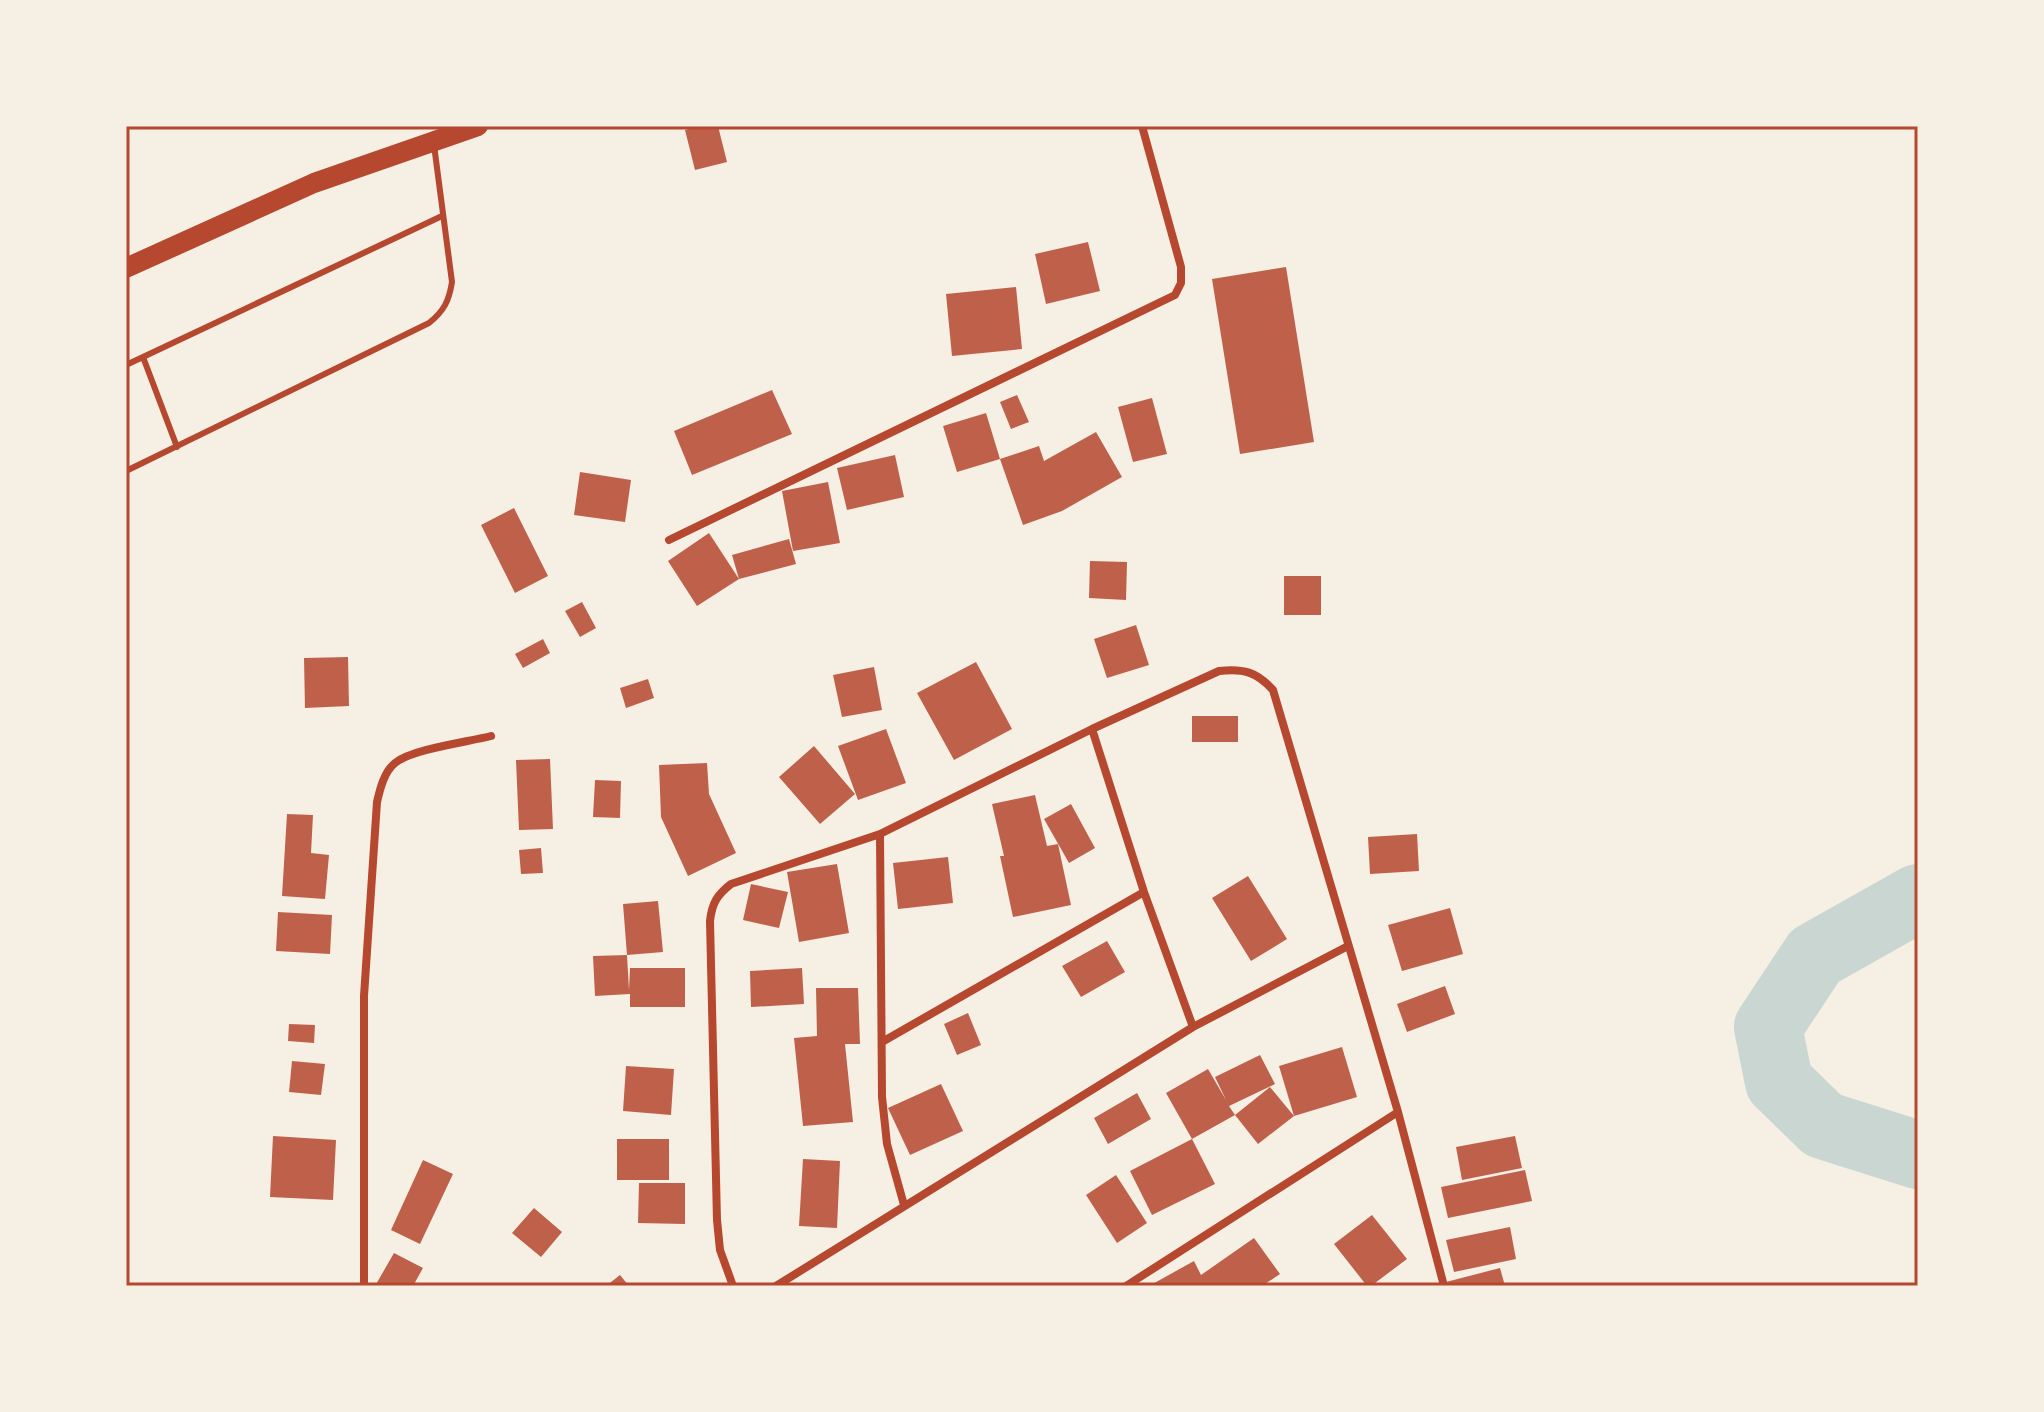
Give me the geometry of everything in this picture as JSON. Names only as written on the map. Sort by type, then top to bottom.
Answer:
[{"type":"main road","points":[[126,268],[314,183],[478,126]]},
{"type":"street","points":[[669,540],[1175,295],[1181,283],[1181,267],[1142,126]]},
{"type":"street","points":[[733,1286],[720,1250],[717,1220],[710,921],[718,894],[731,884],[880,834],[1092,729],[1219,671],[1235,669],[1262,678],[1273,690],[1398,1112],[1441,1285]]},
{"type":"street","points":[[1092,729],[1144,892],[1193,1027]]},
{"type":"street","points":[[364,1286],[364,996],[377,802],[383,780],[395,763],[415,754],[491,736]]},
{"type":"street","points":[[880,834],[884,1122],[904,1205]]},
{"type":"street","points":[[882,1042],[1144,892]]},
{"type":"street","points":[[776,1286],[1193,1027],[1348,946]]},
{"type":"street","points":[[1126,1286],[1398,1112]]},
{"type":"lane","points":[[126,471],[429,323],[441,313],[449,300],[452,282],[434,140]]},
{"type":"lane","points":[[126,365],[442,216]]},
{"type":"lane","points":[[143,357],[177,447]]},
{"type":"building","points":[[718,126],[727,162],[695,170],[685,130]]},
{"type":"building","points":[[1088,242],[1100,291],[1046,304],[1035,254]]},
{"type":"building","points":[[1286,267],[1314,442],[1240,454],[1212,279]]},
{"type":"building","points":[[1016,287],[1022,349],[952,356],[946,294]]},
{"type":"building","points":[[772,390],[792,434],[692,475],[674,431]]},
{"type":"building","points":[[1017,395],[1029,422],[1011,429],[1000,402]]},
{"type":"building","points":[[1152,398],[1167,454],[1133,462],[1118,407]]},
{"type":"building","points":[[986,413],[1000,459],[957,472],[943,426]]},
{"type":"building","points":[[1096,432],[1122,477],[1062,511],[1023,525],[1000,459],[1039,446],[1044,461]]},
{"type":"building","points":[[895,455],[904,497],[847,510],[837,468]]},
{"type":"building","points":[[580,472],[631,480],[625,522],[574,515]]},
{"type":"building","points":[[828,482],[840,543],[793,551],[782,491]]},
{"type":"building","points":[[514,508],[548,576],[515,593],[481,525]]},
{"type":"building","points":[[709,533],[739,579],[697,606],[668,561]]},
{"type":"building","points":[[789,539],[796,564],[739,579],[732,555]]},
{"type":"building","points":[[1090,561],[1127,562],[1126,600],[1089,598]]},
{"type":"building","points":[[1284,576],[1321,576],[1321,615],[1284,615]]},
{"type":"building","points":[[582,602],[596,628],[580,637],[565,611]]},
{"type":"building","points":[[1136,625],[1149,665],[1107,678],[1094,639]]},
{"type":"building","points":[[543,639],[550,653],[523,668],[515,654]]},
{"type":"building","points":[[348,657],[349,706],[305,708],[304,658]]},
{"type":"building","points":[[976,662],[1012,729],[954,760],[917,693]]},
{"type":"building","points":[[874,667],[882,710],[842,717],[833,675]]},
{"type":"building","points":[[648,679],[654,698],[626,708],[620,688]]},
{"type":"building","points":[[1192,716],[1238,716],[1238,742],[1192,742]]},
{"type":"building","points":[[886,729],[906,783],[858,800],[838,746]]},
{"type":"building","points":[[814,746],[855,794],[820,824],[779,777]]},
{"type":"building","points":[[550,759],[553,829],[519,830],[516,760]]},
{"type":"building","points":[[707,763],[709,794],[736,853],[688,876],[661,817],[659,765]]},
{"type":"building","points":[[595,780],[621,781],[620,818],[593,817]]},
{"type":"building","points":[[1035,795],[1047,846],[1058,844],[1071,905],[1013,917],[992,804]]},
{"type":"building","points":[[1071,804],[1095,848],[1069,863],[1044,819]]},
{"type":"building","points":[[287,814],[313,815],[311,853],[329,855],[325,899],[282,896]]},
{"type":"building","points":[[1417,834],[1419,871],[1370,874],[1368,837]]},
{"type":"building","points":[[541,848],[543,873],[521,874],[519,850]]},
{"type":"building","points":[[948,857],[953,903],[898,909],[893,863]]},
{"type":"building","points":[[837,864],[849,933],[799,942],[787,872]]},
{"type":"building","points":[[1248,876],[1287,939],[1251,961],[1212,898]]},
{"type":"building","points":[[751,884],[788,892],[779,928],[743,920]]},
{"type":"building","points":[[658,901],[663,952],[627,955],[623,904]]},
{"type":"building","points":[[1450,908],[1463,954],[1402,971],[1388,925]]},
{"type":"building","points":[[278,912],[332,915],[330,954],[276,951]]},
{"type":"building","points":[[1107,941],[1125,972],[1081,997],[1062,966]]},
{"type":"building","points":[[627,955],[629,990],[630,968],[685,968],[685,1007],[630,1007],[630,994],[595,996],[593,956]]},
{"type":"building","points":[[802,968],[804,1004],[751,1007],[750,971]]},
{"type":"building","points":[[1445,986],[1455,1014],[1407,1032],[1397,1004]]},
{"type":"building","points":[[816,988],[858,988],[860,1044],[845,1044],[853,1122],[803,1126],[794,1038],[817,1036]]},
{"type":"building","points":[[968,1013],[981,1045],[957,1055],[944,1024]]},
{"type":"building","points":[[289,1024],[315,1025],[314,1043],[288,1041]]},
{"type":"building","points":[[1342,1047],[1357,1097],[1294,1116],[1279,1066]]},
{"type":"building","points":[[1260,1055],[1275,1084],[1229,1106],[1235,1115],[1192,1139],[1166,1093],[1208,1069],[1226,1100],[1215,1077]]},
{"type":"building","points":[[292,1061],[325,1064],[321,1095],[289,1092]]},
{"type":"building","points":[[626,1066],[674,1069],[671,1115],[623,1111]]},
{"type":"building","points":[[941,1084],[963,1131],[910,1155],[888,1108]]},
{"type":"building","points":[[1270,1087],[1294,1116],[1258,1144],[1235,1115]]},
{"type":"building","points":[[1137,1093],[1151,1119],[1108,1144],[1094,1118]]},
{"type":"building","points":[[273,1136],[336,1140],[333,1200],[270,1197]]},
{"type":"building","points":[[1515,1136],[1522,1168],[1462,1180],[1456,1147]]},
{"type":"building","points":[[617,1139],[669,1139],[669,1180],[617,1180]]},
{"type":"building","points":[[1192,1139],[1215,1184],[1152,1215],[1130,1171]]},
{"type":"building","points":[[803,1159],[840,1161],[837,1228],[799,1226]]},
{"type":"building","points":[[423,1160],[453,1174],[420,1244],[391,1230]]},
{"type":"building","points":[[1525,1170],[1532,1201],[1448,1218],[1441,1187]]},
{"type":"building","points":[[1116,1175],[1147,1223],[1117,1243],[1086,1195]]},
{"type":"building","points":[[639,1183],[685,1183],[685,1224],[638,1223]]},
{"type":"building","points":[[534,1208],[562,1232],[541,1257],[512,1233]]},
{"type":"building","points":[[1372,1215],[1407,1259],[1367,1286],[1334,1244]]},
{"type":"building","points":[[1510,1227],[1516,1259],[1454,1272],[1446,1240]]},
{"type":"building","points":[[1254,1238],[1280,1274],[1262,1286],[1149,1286],[1194,1261],[1201,1275]]},
{"type":"building","points":[[394,1253],[423,1268],[413,1286],[375,1286]]},
{"type":"building","points":[[1500,1268],[1505,1286],[1447,1286],[1446,1282]]},
{"type":"building","points":[[620,1275],[629,1286],[606,1286]]},
{"type":"waterway","points":[[1918,898],[1815,956],[1768,1027],[1779,1082],[1823,1125],[1918,1155]]}]
